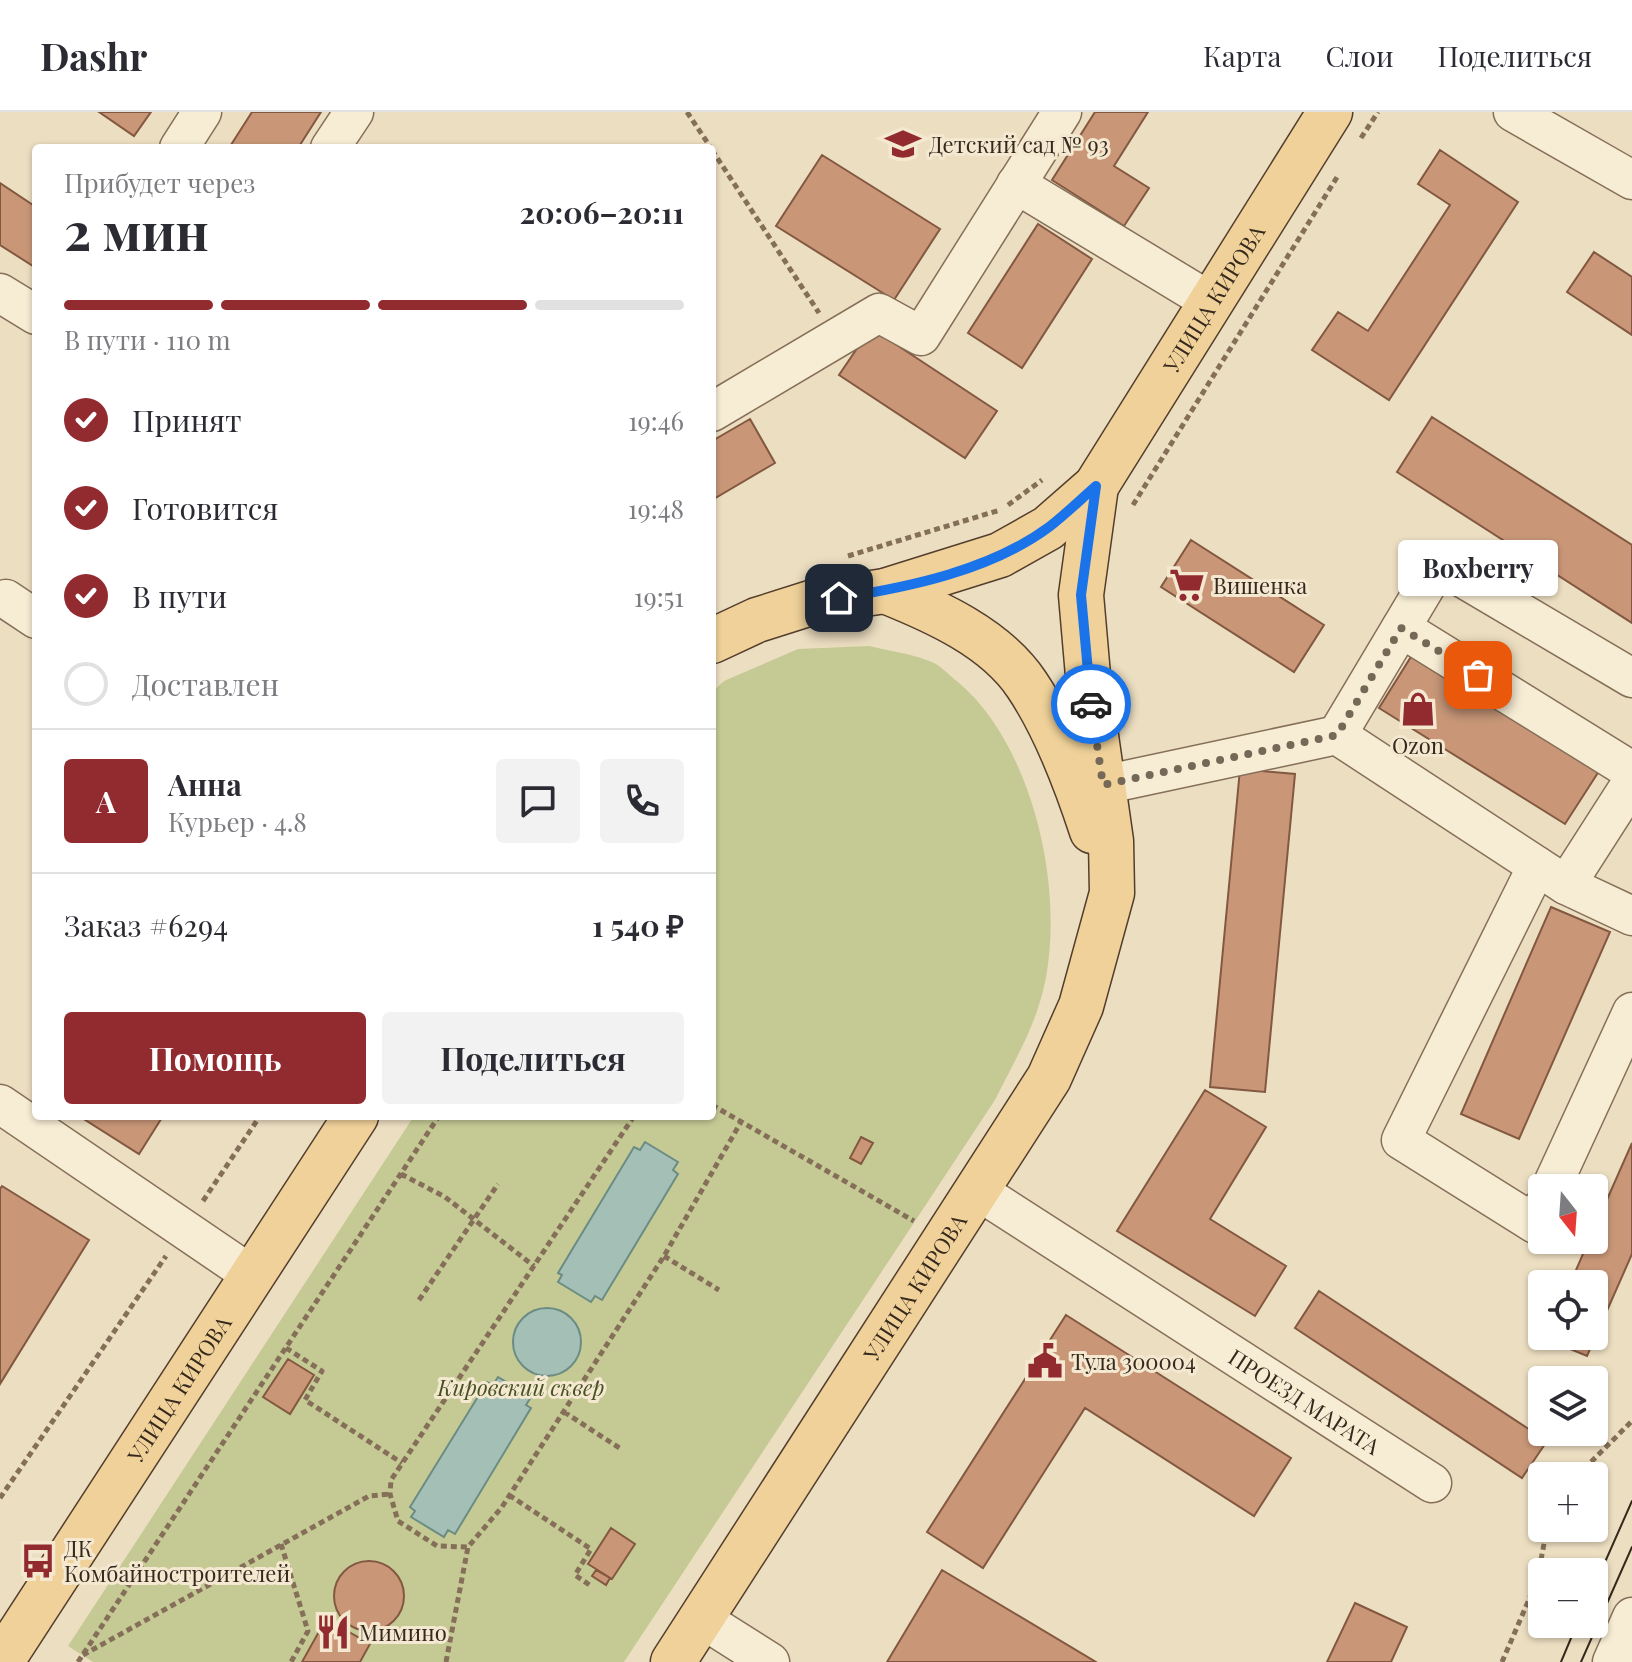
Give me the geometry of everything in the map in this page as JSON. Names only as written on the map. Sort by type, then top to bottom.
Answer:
[{"type":"main road","name":"УЛИЦА КИРОВА","points":[[673,1662],[1049,1078],[1081,1006],[1112,893],[1111,841],[1089,687],[1081,595],[1114,497],[1211,302],[1330,112]]},
{"type":"main road","name":"УЛИЦА КИРОВА","points":[[716,639],[757,620],[817,601],[885,591],[1000,555],[1114,497]]},
{"type":"main road","points":[[885,591],[937,612],[987,646],[1027,683],[1085,810],[1112,893]]},
{"type":"main road","name":"УЛИЦА КИРОВА","points":[[13,1658],[250,1274],[353,1120]]},
{"type":"street","points":[[182,144],[202,112]]},
{"type":"street","points":[[333,144],[354,112]]},
{"type":"street","points":[[716,410],[879,313],[921,336],[1062,112]]},
{"type":"street","points":[[1513,112],[1632,180]]},
{"type":"street","points":[[1016,184],[1211,302]]},
{"type":"street","points":[[0,293],[32,313]]},
{"type":"street","points":[[1337,735],[1439,564],[1632,678]]},
{"type":"street","points":[[1401,628],[1632,771]]},
{"type":"street","points":[[1103,785],[1337,735],[1552,875],[1632,916]]},
{"type":"street","points":[[1528,1220],[1401,1140],[1552,875],[1632,782]]},
{"type":"street","points":[[1557,1174],[1632,1012]]},
{"type":"street","points":[[5,1117],[250,1274]]},
{"type":"street","name":"ПРОЕЗД МАРАТА","points":[[975,1189],[1432,1483]]},
{"type":"street","points":[[1612,1662],[1632,1617]]},
{"type":"street","points":[[702,1619],[770,1662]]},
{"type":"path","points":[[687,112],[709,144]]},
{"type":"path","points":[[1353,152],[1378,112]]},
{"type":"path","points":[[716,155],[836,338]]},
{"type":"path","points":[[1114,497],[1345,165]]},
{"type":"path","points":[[834,561],[1002,509],[1049,475]]},
{"type":"path","points":[[716,1107],[915,1221]]},
{"type":"path","points":[[0,1498],[257,1120]]},
{"type":"path","points":[[78,1662],[436,1120]]},
{"type":"path","points":[[468,1547],[437,1546],[398,1521],[390,1494],[391,1480],[631,1120]]},
{"type":"path","points":[[446,1662],[468,1547],[509,1495],[564,1412],[664,1256],[741,1122]]},
{"type":"path","points":[[401,1174],[445,1197],[534,1266]]},
{"type":"path","points":[[419,1300],[498,1184]]},
{"type":"path","points":[[664,1256],[719,1290]]},
{"type":"path","points":[[286,1348],[322,1371],[305,1400],[402,1463]]},
{"type":"path","points":[[564,1412],[621,1449]]},
{"type":"path","points":[[1591,1462],[1632,1421]]},
{"type":"path","points":[[82,1655],[369,1496],[390,1494]]},
{"type":"path","points":[[509,1495],[591,1549],[575,1575],[591,1586]]},
{"type":"path","points":[[1502,1662],[1537,1581],[1544,1542]]},
{"type":"path","points":[[281,1544],[308,1631],[291,1662]]},
{"type":"green space","name":"Кировский сквер","points":[[869,646],[919,657],[940,667],[986,711],[1009,748],[1041,835],[1051,928],[1047,972],[1033,1022],[995,1100],[624,1662],[93,1662],[68,1646],[411,1120],[716,1120],[716,688],[724,681],[798,649]]},
{"type":"water","points":[[645,1142],[678,1162],[673,1170],[678,1174],[602,1300],[595,1296],[591,1302],[558,1282],[562,1275],[558,1273],[634,1147],[640,1150]]},
{"type":"water","points":[[540,1308],[554,1308],[566,1313],[576,1323],[581,1342],[576,1361],[566,1371],[554,1376],[540,1376],[528,1371],[518,1361],[513,1349],[513,1335],[518,1323],[528,1313]]},
{"type":"water","points":[[498,1377],[531,1397],[526,1405],[531,1408],[455,1534],[448,1530],[444,1537],[411,1517],[415,1511],[410,1507],[487,1382],[493,1385]]},
{"type":"building","points":[[99,112],[151,112],[134,136]]},
{"type":"building","points":[[252,112],[321,112],[301,144],[232,144]]},
{"type":"building","points":[[1095,112],[1148,112],[1114,166],[1149,188],[1124,226],[1052,180]]},
{"type":"building","points":[[1440,150],[1518,202],[1389,400],[1312,350],[1338,312],[1368,331],[1450,205],[1418,184]]},
{"type":"building","points":[[822,155],[940,229],[894,300],[776,226]]},
{"type":"building","points":[[0,183],[32,204],[32,265],[0,245]]},
{"type":"building","points":[[1038,224],[1092,259],[1022,368],[968,333]]},
{"type":"building","points":[[1594,252],[1632,277],[1632,335],[1567,292]]},
{"type":"building","points":[[871,328],[997,411],[965,458],[839,375]]},
{"type":"building","points":[[1432,417],[1632,545],[1632,623],[1397,472]]},
{"type":"building","points":[[750,419],[775,463],[716,498],[716,439]]},
{"type":"building","points":[[1191,540],[1324,625],[1294,672],[1161,587]]},
{"type":"building","points":[[1414,652],[1601,768],[1565,824],[1379,708]]},
{"type":"building","points":[[1240,769],[1295,774],[1265,1092],[1210,1087]]},
{"type":"building","points":[[1551,907],[1610,932],[1519,1139],[1461,1114]]},
{"type":"building","points":[[1205,1090],[1266,1127],[1210,1219],[1286,1266],[1255,1316],[1117,1231]]},
{"type":"building","points":[[85,1120],[160,1120],[139,1154]]},
{"type":"building","points":[[861,1137],[873,1143],[861,1164],[850,1158]]},
{"type":"building","points":[[1632,1143],[1632,1254],[1608,1308],[1608,1270],[1576,1270],[1583,1254],[1608,1254],[1608,1197]]},
{"type":"building","points":[[2,1186],[89,1240],[0,1384],[0,1189]]},
{"type":"building","points":[[1319,1291],[1528,1428],[1528,1446],[1544,1446],[1533,1462],[1528,1462],[1528,1469],[1522,1478],[1295,1328]]},
{"type":"building","points":[[1066,1315],[1291,1458],[1254,1516],[1085,1408],[983,1568],[927,1532]]},
{"type":"building","points":[[1573,1350],[1590,1350],[1587,1356]]},
{"type":"building","points":[[288,1359],[314,1375],[290,1414],[263,1397]]},
{"type":"building","points":[[611,1528],[635,1544],[612,1579],[588,1564]]},
{"type":"building","points":[[369,1561],[394,1571],[404,1596],[394,1621],[369,1631],[344,1621],[334,1596],[344,1571]]},
{"type":"building","points":[[596,1570],[610,1578],[606,1585],[592,1576]]},
{"type":"building","points":[[942,1570],[1096,1662],[887,1662]]},
{"type":"building","points":[[1355,1603],[1407,1627],[1391,1662],[1327,1662]]},
{"type":"building","name":"Мимино","points":[[326,1619],[370,1644],[360,1662],[302,1662]]},
{"type":"tram line","points":[[1607,1558],[1632,1501]]},
{"type":"tram line","points":[[1581,1662],[1632,1547]]},
{"type":"tram line","points":[[1561,1662],[1571,1638]]},
{"type":"way so far","points":[[1091,704],[1103,785],[1337,735],[1401,628],[1478,675]]},
{"type":"place","name":"Детский сад № 93","points":[[903,144]]},
{"type":"place","name":"Вишенка","points":[[1187,585]]},
{"type":"place","name":"Boxberry","points":[[1478,675]]},
{"type":"place","name":"Ozon","points":[[1418,709]]},
{"type":"place","name":"Тула 300004","points":[[1045,1361]]},
{"type":"place","name":"ДК Комбайностроителей","points":[[38,1561]]},
{"type":"place","name":"Мимино","points":[[333,1632]]},
{"type":"route","points":[[839,598],[885,591],[1000,555],[1048,528],[1096,486],[1081,595],[1091,704]]}]
